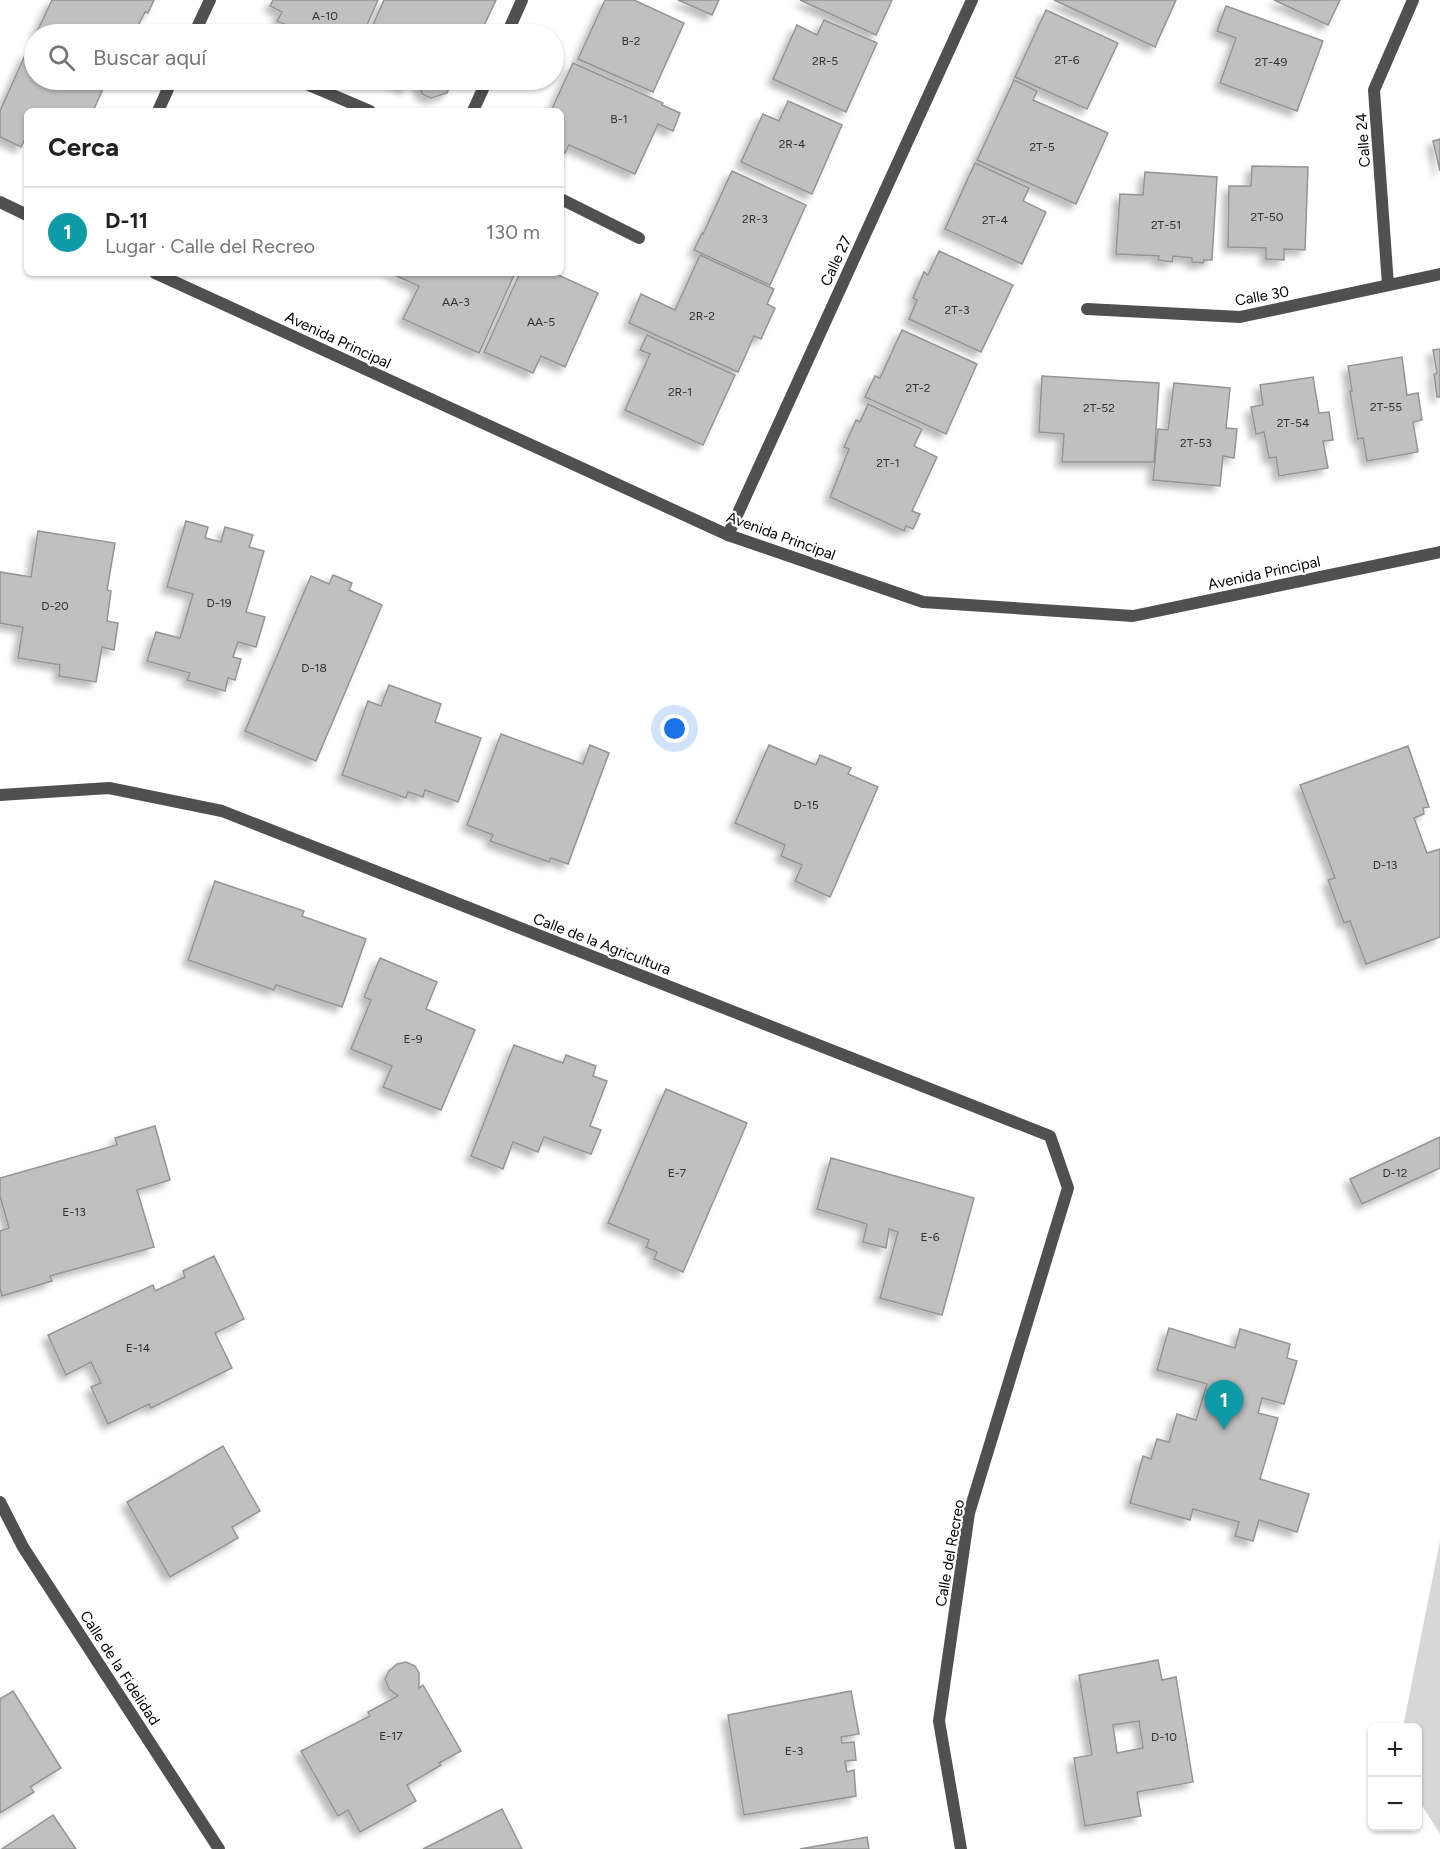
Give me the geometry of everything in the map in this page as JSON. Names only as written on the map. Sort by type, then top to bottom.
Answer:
[{"type":"street","points":[[199,24],[210,0]]},
{"type":"street","points":[[511,24],[522,0]]},
{"type":"street","name":"Calle 27","points":[[728,534],[972,0]]},
{"type":"street","name":"Calle 24","points":[[1388,285],[1374,90],[1413,0]]},
{"type":"street","points":[[159,108],[167,90]]},
{"type":"street","points":[[321,90],[363,108]]},
{"type":"street","points":[[474,108],[482,90]]},
{"type":"street","points":[[564,200],[639,237]]},
{"type":"street","points":[[0,202],[24,213]]},
{"type":"street","name":"Calle 30","points":[[1087,309],[1240,317],[1440,274]]},
{"type":"street","name":"Avenida Principal","points":[[162,276],[728,534],[923,602],[1133,616],[1440,552]]},
{"type":"street","name":"Calle de la Agricultura","points":[[0,795],[109,788],[222,811],[1050,1136],[1068,1188],[1043,1270]]},
{"type":"street","name":"Calle del Recreo","points":[[961,1849],[939,1721],[969,1513],[1043,1270]]},
{"type":"street","name":"Calle de la Fidelidad","points":[[0,1502],[23,1546],[219,1849]]},
{"type":"shaded area","points":[[1440,1541],[1440,1834],[1422,1805],[1422,1723],[1404,1723]]},
{"type":"building","points":[[52,0],[154,0],[148,13],[145,12],[139,24],[41,24]]},
{"type":"building","points":[[273,0],[378,0],[367,24],[284,24],[277,21],[282,12],[270,6]]},
{"type":"building","points":[[384,0],[496,0],[485,24],[373,24]]},
{"type":"building","points":[[605,0],[634,0],[684,23],[653,92],[578,59]]},
{"type":"building","points":[[678,0],[719,0],[712,15]]},
{"type":"building","points":[[800,0],[892,0],[876,35]]},
{"type":"building","points":[[1054,0],[1176,0],[1155,47]]},
{"type":"building","points":[[1274,0],[1340,0],[1328,25]]},
{"type":"building","points":[[1226,6],[1323,41],[1297,111],[1220,83],[1236,38],[1217,31]]},
{"type":"building","points":[[1046,10],[1118,43],[1087,109],[1015,77]]},
{"type":"building","points":[[824,20],[877,43],[846,112],[773,79],[797,25],[817,35]]},
{"type":"building","points":[[24,57],[24,90],[103,90],[94,108],[24,108],[24,141],[21,147],[0,137],[0,111]]},
{"type":"building","points":[[573,63],[663,103],[662,105],[680,113],[673,131],[658,124],[635,174],[569,145],[564,152],[564,108],[552,108],[561,90],[564,90],[564,83]]},
{"type":"building","points":[[1014,80],[1037,91],[1033,100],[1108,133],[1076,204],[977,160]]},
{"type":"building","points":[[421,90],[448,90],[447,93],[431,98],[422,94]]},
{"type":"building","points":[[788,101],[842,125],[812,194],[741,162],[763,114],[779,121]]},
{"type":"building","points":[[1440,139],[1440,171],[1433,141]]},
{"type":"building","points":[[975,163],[1029,188],[1023,201],[1046,212],[1022,264],[945,229]]},
{"type":"building","points":[[1252,166],[1308,167],[1305,250],[1284,249],[1284,260],[1266,259],[1266,248],[1228,247],[1229,186],[1251,186]]},
{"type":"building","points":[[732,171],[806,205],[770,285],[694,250]]},
{"type":"building","points":[[1145,172],[1217,177],[1212,260],[1204,260],[1203,263],[1192,262],[1192,258],[1173,256],[1172,262],[1158,260],[1159,256],[1116,254],[1120,194],[1143,195]]},
{"type":"building","points":[[939,251],[1013,285],[981,352],[909,319],[917,300],[913,298],[924,272],[928,275]]},
{"type":"building","points":[[700,255],[774,289],[767,304],[775,308],[761,339],[754,336],[738,372],[629,323],[641,294],[675,310]]},
{"type":"building","points":[[397,276],[514,276],[479,353],[403,319],[419,286]]},
{"type":"building","points":[[519,276],[561,276],[598,293],[565,367],[541,356],[533,373],[484,352]]},
{"type":"building","points":[[902,330],[977,364],[946,434],[865,397],[875,376],[880,378]]},
{"type":"building","points":[[647,335],[735,375],[703,445],[625,410],[650,354],[640,350]]},
{"type":"building","points":[[1440,349],[1440,397],[1437,397],[1434,374],[1437,373],[1433,350]]},
{"type":"building","points":[[1402,357],[1407,395],[1418,393],[1422,420],[1413,422],[1418,452],[1367,461],[1363,438],[1358,439],[1348,366]]},
{"type":"building","points":[[1042,376],[1159,383],[1154,462],[1062,462],[1064,434],[1039,432]]},
{"type":"building","points":[[1313,377],[1319,413],[1329,412],[1333,440],[1323,441],[1328,468],[1279,476],[1276,457],[1269,458],[1264,432],[1256,434],[1251,407],[1263,405],[1260,385]]},
{"type":"building","points":[[1174,383],[1230,388],[1226,428],[1237,429],[1234,458],[1223,456],[1220,486],[1153,480],[1158,429],[1168,430]]},
{"type":"building","points":[[868,404],[922,429],[914,446],[937,457],[912,511],[920,514],[913,529],[906,526],[904,531],[830,497],[849,449],[844,447],[856,420],[860,422]]},
{"type":"building","points":[[186,521],[208,527],[205,538],[221,542],[225,527],[253,535],[249,547],[264,551],[246,612],[265,617],[256,647],[238,642],[233,657],[241,659],[235,680],[228,678],[225,691],[187,680],[190,673],[147,661],[156,632],[180,638],[193,594],[167,587]]},
{"type":"building","points":[[38,531],[115,543],[107,590],[111,591],[107,621],[118,623],[114,650],[102,647],[96,682],[59,676],[60,665],[18,658],[23,627],[0,623],[0,572],[31,577]]},
{"type":"building","points":[[333,575],[352,583],[349,590],[382,605],[316,761],[245,731],[311,576],[329,584]]},
{"type":"building","points":[[389,685],[441,704],[435,722],[481,738],[458,802],[425,790],[423,797],[408,792],[406,798],[342,775],[368,701],[381,706]]},
{"type":"building","points":[[501,734],[583,764],[590,745],[609,753],[568,864],[551,858],[549,862],[490,841],[493,835],[467,825]]},
{"type":"building","points":[[769,745],[816,765],[820,755],[851,768],[848,774],[878,787],[830,897],[795,881],[802,865],[781,856],[785,845],[735,823]]},
{"type":"building","points":[[1408,746],[1429,807],[1423,808],[1424,814],[1414,818],[1427,853],[1440,849],[1440,937],[1366,964],[1350,921],[1344,923],[1328,880],[1335,878],[1300,785]]},
{"type":"building","points":[[215,881],[304,911],[302,916],[366,939],[342,1007],[276,985],[274,990],[188,960]]},
{"type":"building","points":[[380,958],[437,982],[426,1009],[475,1030],[441,1110],[383,1087],[392,1066],[351,1049],[371,1000],[364,997]]},
{"type":"building","points":[[514,1045],[563,1063],[566,1055],[596,1066],[593,1076],[607,1081],[590,1126],[601,1130],[591,1154],[544,1137],[538,1152],[513,1142],[503,1169],[471,1156]]},
{"type":"building","points":[[666,1089],[747,1123],[683,1272],[654,1259],[657,1252],[646,1247],[649,1240],[608,1223]]},
{"type":"building","points":[[155,1126],[170,1180],[137,1190],[154,1247],[50,1276],[52,1281],[2,1296],[0,1231],[9,1228],[0,1196],[0,1178],[117,1145],[115,1138]]},
{"type":"building","points":[[1440,1137],[1440,1168],[1362,1204],[1350,1179]]},
{"type":"building","points":[[831,1158],[974,1198],[942,1315],[880,1298],[898,1232],[889,1229],[886,1248],[863,1242],[867,1224],[817,1209]]},
{"type":"building","points":[[214,1256],[244,1319],[215,1333],[232,1368],[151,1408],[149,1404],[108,1424],[91,1387],[101,1383],[91,1362],[66,1375],[48,1335],[153,1285],[155,1291],[185,1277],[183,1271]]},
{"type":"building","points":[[1169,1328],[1235,1348],[1240,1329],[1290,1344],[1287,1358],[1297,1361],[1284,1404],[1262,1398],[1258,1413],[1278,1418],[1260,1479],[1309,1494],[1297,1532],[1259,1520],[1253,1541],[1235,1536],[1239,1522],[1193,1509],[1190,1520],[1130,1503],[1143,1456],[1151,1459],[1157,1439],[1169,1442],[1177,1414],[1196,1420],[1207,1384],[1157,1370]]},
{"type":"building","points":[[223,1446],[260,1511],[232,1527],[238,1538],[170,1577],[127,1502]]},
{"type":"building","points":[[1158,1660],[1162,1680],[1176,1677],[1193,1782],[1137,1792],[1141,1816],[1085,1826],[1074,1758],[1092,1755],[1079,1675]],"holes":[[[1139,1721],[1143,1748],[1117,1753],[1113,1725]]]},
{"type":"building","points":[[406,1662],[415,1666],[419,1673],[419,1688],[423,1685],[461,1751],[407,1785],[416,1801],[360,1832],[348,1810],[338,1816],[301,1751],[370,1716],[368,1712],[398,1696],[389,1689],[385,1679],[389,1671],[397,1664]]},
{"type":"building","points":[[13,1691],[61,1768],[30,1787],[34,1792],[0,1813],[0,1699]]},
{"type":"building","points":[[851,1691],[859,1734],[841,1737],[842,1743],[854,1742],[856,1760],[845,1761],[847,1772],[854,1770],[856,1796],[744,1815],[728,1715]]},
{"type":"building","points":[[502,1809],[522,1849],[423,1849],[451,1835]]},
{"type":"building","points":[[53,1815],[76,1849],[2,1849]]},
{"type":"building","points":[[867,1837],[869,1849],[800,1849]]},
{"type":"place","name":"D-11","points":[[1224,1430]]}]
